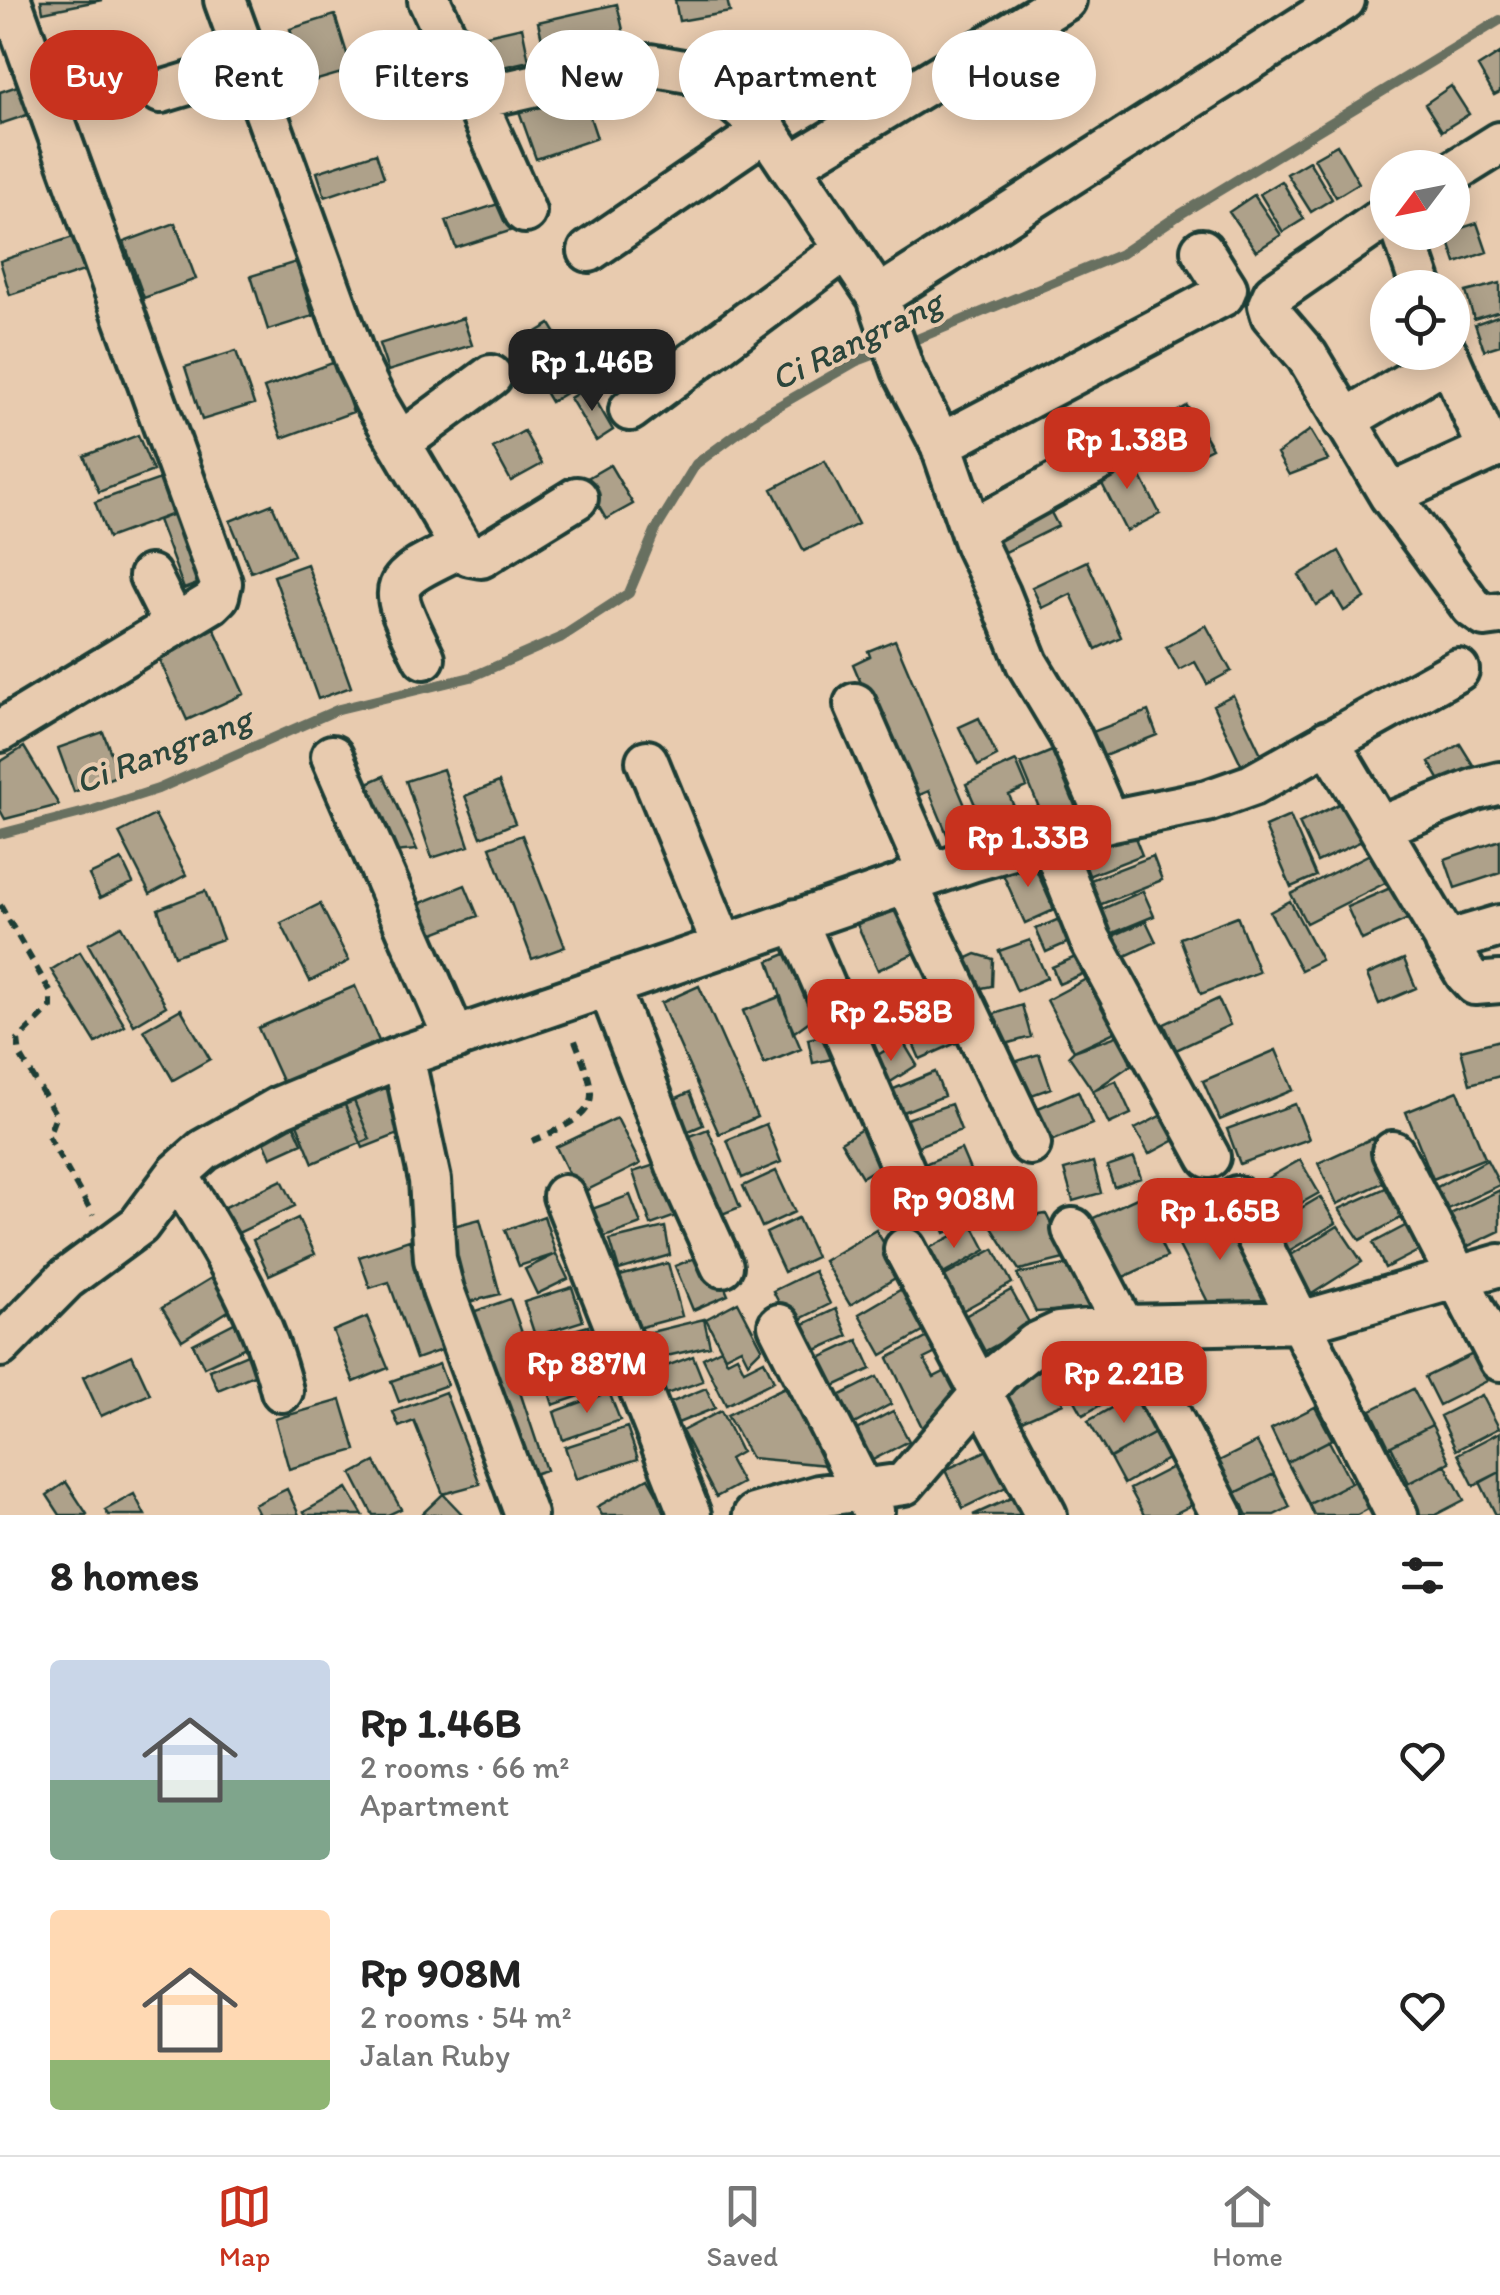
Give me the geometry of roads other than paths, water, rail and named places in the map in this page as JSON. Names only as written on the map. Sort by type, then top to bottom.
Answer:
[{"type":"street","points":[[0,731],[215,600],[221,584],[10,0]]},
{"type":"street","points":[[225,0],[235,30]]},
{"type":"street","points":[[429,0],[443,30]]},
{"type":"street","points":[[792,165],[1065,0]]},
{"type":"street","points":[[884,313],[1344,0]]},
{"type":"street","points":[[505,93],[630,66],[689,72],[723,90],[760,123],[792,165],[884,313],[903,370],[942,444],[971,531],[1027,662],[1070,736],[1108,821]]},
{"type":"street","points":[[160,92],[178,87]]},
{"type":"street","points":[[268,120],[358,364],[461,547],[481,557],[577,498]]},
{"type":"street","points":[[484,120],[525,212]]},
{"type":"street","points":[[590,252],[760,123]]},
{"type":"street","points":[[1470,162],[1500,143]]},
{"type":"street","points":[[1370,227],[1274,294],[1268,305],[1272,315],[1308,356],[1390,496],[1472,607],[1485,616],[1500,614]]},
{"type":"street","points":[[630,410],[844,250]]},
{"type":"street","points":[[942,444],[1223,295],[1226,288],[1202,250]]},
{"type":"street","points":[[1344,422],[1425,370]]},
{"type":"street","points":[[1390,496],[1494,448],[1454,370]]},
{"type":"street","points":[[400,443],[491,376]]},
{"type":"street","points":[[971,531],[1103,458]]},
{"type":"street","points":[[424,658],[398,604],[401,584],[408,573],[461,547]]},
{"type":"street","points":[[150,576],[174,624]]},
{"type":"street","points":[[0,1346],[66,1279],[152,1213],[178,1174],[204,1150],[280,1107],[403,1056],[918,878],[1108,821],[1229,794],[1252,785],[1458,670]]},
{"type":"street","points":[[855,704],[918,878],[1030,1144]]},
{"type":"street","points":[[1328,741],[1472,982],[1500,982]]},
{"type":"street","points":[[332,756],[455,1039]]},
{"type":"street","points":[[647,762],[723,946]]},
{"type":"street","points":[[1380,827],[1500,783]]},
{"type":"street","points":[[1050,838],[1090,939],[1209,1157]]},
{"type":"street","points":[[796,920],[913,1192]]},
{"type":"street","points":[[1446,942],[1500,926]]},
{"type":"street","points":[[609,987],[680,1172],[722,1266]]},
{"type":"street","points":[[403,1056],[430,1180],[435,1259],[443,1290],[526,1515]]},
{"type":"street","points":[[1393,1152],[1500,1360]]},
{"type":"street","points":[[178,1174],[252,1303],[274,1354],[282,1391]]},
{"type":"street","points":[[564,1196],[690,1515]]},
{"type":"street","points":[[1237,1197],[1397,1515]]},
{"type":"street","points":[[1073,1229],[1222,1515]]},
{"type":"street","points":[[906,1248],[1046,1515]]},
{"type":"street","points":[[754,1515],[819,1496],[869,1503],[904,1484],[982,1392],[1024,1352],[1045,1338],[1075,1330],[1126,1326],[1301,1322],[1500,1265]]},
{"type":"street","points":[[779,1325],[869,1503]]},
{"type":"waterway","name":"Ci Rangrang","points":[[905,344],[1121,254],[1500,20]]},
{"type":"waterway","name":"Ci Rangrang","points":[[0,834],[158,789],[339,709],[471,677],[560,638],[629,593],[655,531],[696,464],[761,416],[857,361],[889,349]]}]
